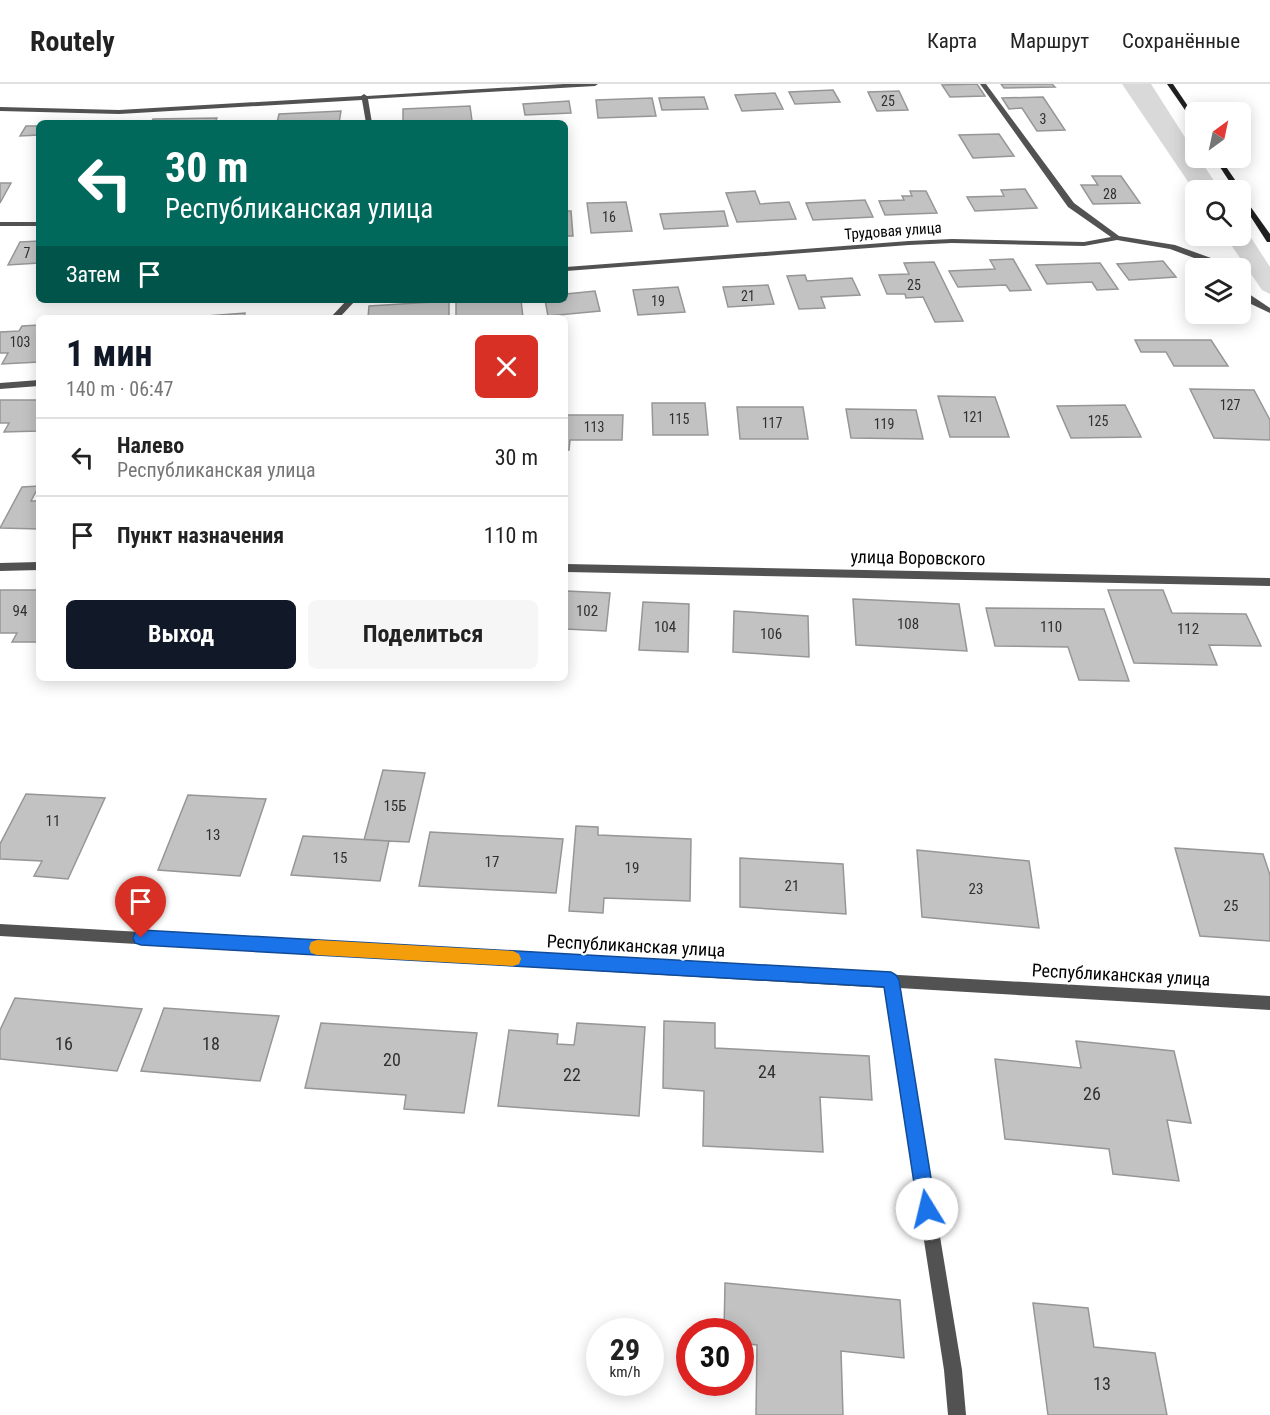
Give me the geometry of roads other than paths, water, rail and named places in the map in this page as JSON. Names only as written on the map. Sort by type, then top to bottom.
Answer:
[{"type":"main road","points":[[1170,84],[1185,107]]},
{"type":"main road","points":[[1251,211],[1270,240]]},
{"type":"street","points":[[0,109],[119,112],[596,84]]},
{"type":"street","points":[[983,84],[1071,205],[1117,238]]},
{"type":"street","points":[[364,96],[368,120]]},
{"type":"street","points":[[0,224],[36,224]]},
{"type":"street","name":"Трудовая улица","points":[[568,269],[909,243],[952,241],[1084,244],[1117,238],[1173,247],[1203,258]]},
{"type":"street","points":[[1251,299],[1270,311]]},
{"type":"street","points":[[337,315],[349,303]]},
{"type":"street","points":[[0,386],[36,383]]},
{"type":"street","points":[[0,567],[36,566]]},
{"type":"street","name":"улица Воровского","points":[[568,568],[1270,582]]},
{"type":"street","name":"Республиканская улица","points":[[0,930],[1270,1003]]},
{"type":"street","points":[[891,980],[953,1370],[957,1415]]}]
